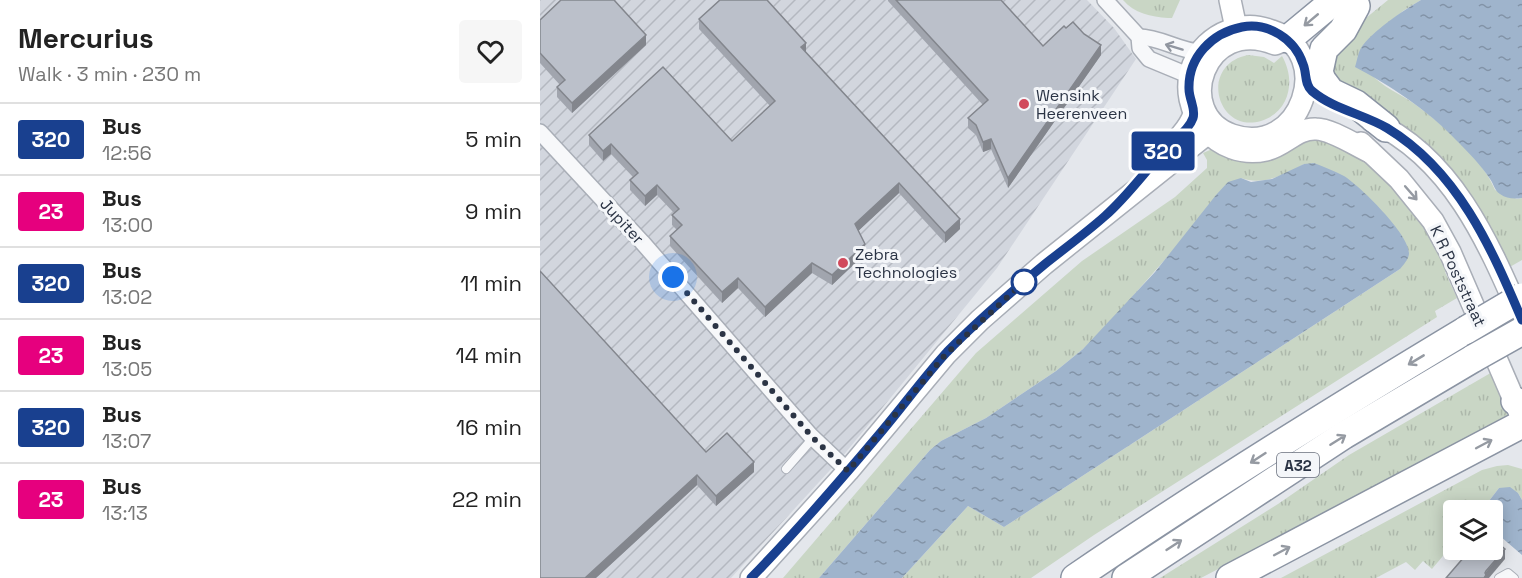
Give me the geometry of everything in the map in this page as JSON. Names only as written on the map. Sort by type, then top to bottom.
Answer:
[{"type":"highway","points":[[1287,39],[1352,2]]},
{"type":"highway","points":[[1305,74],[1311,47],[1352,2]]},
{"type":"highway","points":[[1352,2],[1343,30],[1324,49],[1319,72],[1331,92],[1356,104],[1386,128]]},
{"type":"highway","name":"A32","points":[[1075,578],[1342,404],[1522,297]]},
{"type":"highway","name":"A32","points":[[1126,578],[1344,435],[1522,331]]},
{"type":"highway","points":[[1230,578],[1520,411]]},
{"type":"main road","points":[[1230,0],[1233,35]]},
{"type":"main road","points":[[1244,0],[1251,17],[1260,26]]},
{"type":"main road","points":[[1195,79],[1213,56],[1245,26],[1260,26],[1277,32],[1287,39],[1293,44],[1305,74],[1324,99],[1386,128],[1411,146],[1438,171],[1472,215],[1489,245],[1522,320]]},
{"type":"main road","points":[[1218,134],[1198,122],[1189,95],[1195,79],[1200,52],[1215,37],[1233,35],[1266,40],[1275,44],[1287,39]]},
{"type":"main road","points":[[751,578],[848,471],[963,336],[1044,264],[1203,137],[1218,134],[1260,139],[1295,126],[1305,74]]},
{"type":"main road","points":[[1195,79],[1206,111],[1214,122],[1218,134]]},
{"type":"main road","points":[[1107,214],[1182,134],[1192,122],[1194,114]]},
{"type":"main road","name":"K R Poststraat","points":[[1295,126],[1327,131],[1370,152],[1417,200],[1442,237],[1520,411]]},
{"type":"street","points":[[1105,0],[1139,37],[1140,48],[1149,59],[1195,79]]},
{"type":"street","points":[[1139,37],[1149,37],[1183,50],[1200,52]]},
{"type":"street","name":"Jupiter","points":[[540,132],[642,242],[813,438],[848,471]]},
{"type":"lane","points":[[786,470],[813,438]]},
{"type":"lane","points":[[1499,578],[1508,573],[1514,578]]},
{"type":"shaded area","points":[[540,0],[1087,0],[1114,28],[1136,59],[997,268],[842,457],[731,578],[540,578]]},
{"type":"green space","points":[[1123,0],[1180,0],[1172,18],[1168,18],[1143,14]]},
{"type":"green space","points":[[1388,0],[1421,0],[1403,11],[1373,36],[1370,73],[1416,105],[1450,133],[1481,166],[1495,190],[1517,199],[1522,198],[1522,260],[1508,268],[1482,215],[1332,83],[1332,53],[1344,36]]},
{"type":"green space","points":[[1248,55],[1264,57],[1274,63],[1282,56],[1288,72],[1289,84],[1285,101],[1275,114],[1261,121],[1246,122],[1233,118],[1224,108],[1219,97],[1219,84],[1223,71],[1232,61]]},
{"type":"green space","points":[[1324,137],[1383,174],[1403,195],[1428,231],[1450,269],[1445,272],[1457,298],[1435,311],[1437,317],[1094,535],[1031,578],[902,578],[968,506],[1004,527],[1400,269],[1304,164],[1265,180],[1241,178],[1083,349],[1056,371],[986,418],[941,441],[930,450],[819,578],[783,578],[976,353],[1082,261],[1175,197],[1207,168],[1207,160],[1203,153],[1210,150],[1292,143]]},
{"type":"green space","points":[[1494,371],[1510,416],[1201,578],[1160,578],[1278,504],[1349,455]]},
{"type":"green space","points":[[1508,465],[1522,469],[1522,500],[1518,493],[1499,488],[1490,500],[1443,500],[1443,556],[1432,569],[1423,561],[1415,570],[1406,562],[1376,578],[1281,578],[1482,470]]},
{"type":"water","points":[[1421,0],[1522,0],[1522,198],[1505,197],[1496,191],[1474,159],[1433,118],[1395,90],[1355,67],[1361,48],[1372,35]]},
{"type":"water","points":[[1314,163],[1341,174],[1351,181],[1393,223],[1407,245],[1409,253],[1400,269],[1004,527],[968,506],[902,578],[819,578],[930,450],[941,441],[986,418],[1056,371],[1083,349],[1155,272],[1228,182],[1241,178],[1251,182],[1272,179],[1304,164]]},
{"type":"water","points":[[1510,487],[1518,493],[1522,500],[1522,555],[1503,539],[1503,500],[1490,500],[1499,488]]},
{"type":"building","points":[[561,0],[614,0],[646,35],[572,103],[557,87],[565,80],[540,53],[540,20]]},
{"type":"building","points":[[720,0],[767,0],[806,43],[801,47],[960,219],[945,233],[899,183],[855,224],[865,244],[832,275],[812,263],[765,307],[738,278],[722,292],[670,236],[682,225],[672,215],[679,209],[657,185],[645,196],[630,180],[638,173],[611,144],[603,151],[589,135],[663,67],[732,141],[775,101],[699,19]]},
{"type":"building","points":[[896,0],[1001,0],[1043,46],[1064,26],[1066,28],[1073,22],[1084,34],[1101,45],[1008,178],[991,139],[983,142],[976,125],[968,118],[988,100]]},
{"type":"building","points":[[540,271],[706,452],[727,433],[754,462],[716,496],[697,475],[585,578],[540,578]]},
{"type":"building","points":[[1462,560],[1496,560],[1486,571],[1484,578],[1446,578]]},
{"type":"bus line","name":"320","points":[[751,578],[848,471],[963,336],[1044,264],[1107,214],[1182,134],[1192,122],[1194,114],[1189,88],[1194,64],[1200,52],[1210,41],[1226,32],[1245,26],[1260,26],[1277,32],[1293,44],[1298,52],[1305,68],[1306,85],[1311,90],[1324,99],[1386,128],[1411,146],[1438,171],[1472,215],[1489,245],[1522,320]]},
{"type":"place","name":"Wensink Heerenveen","points":[[1024,104]]},
{"type":"place","name":"Zebra Technologies","points":[[843,263]]},
{"type":"route","points":[[673,277],[813,438],[848,471],[946,354],[1026,280],[1024,282]]}]
